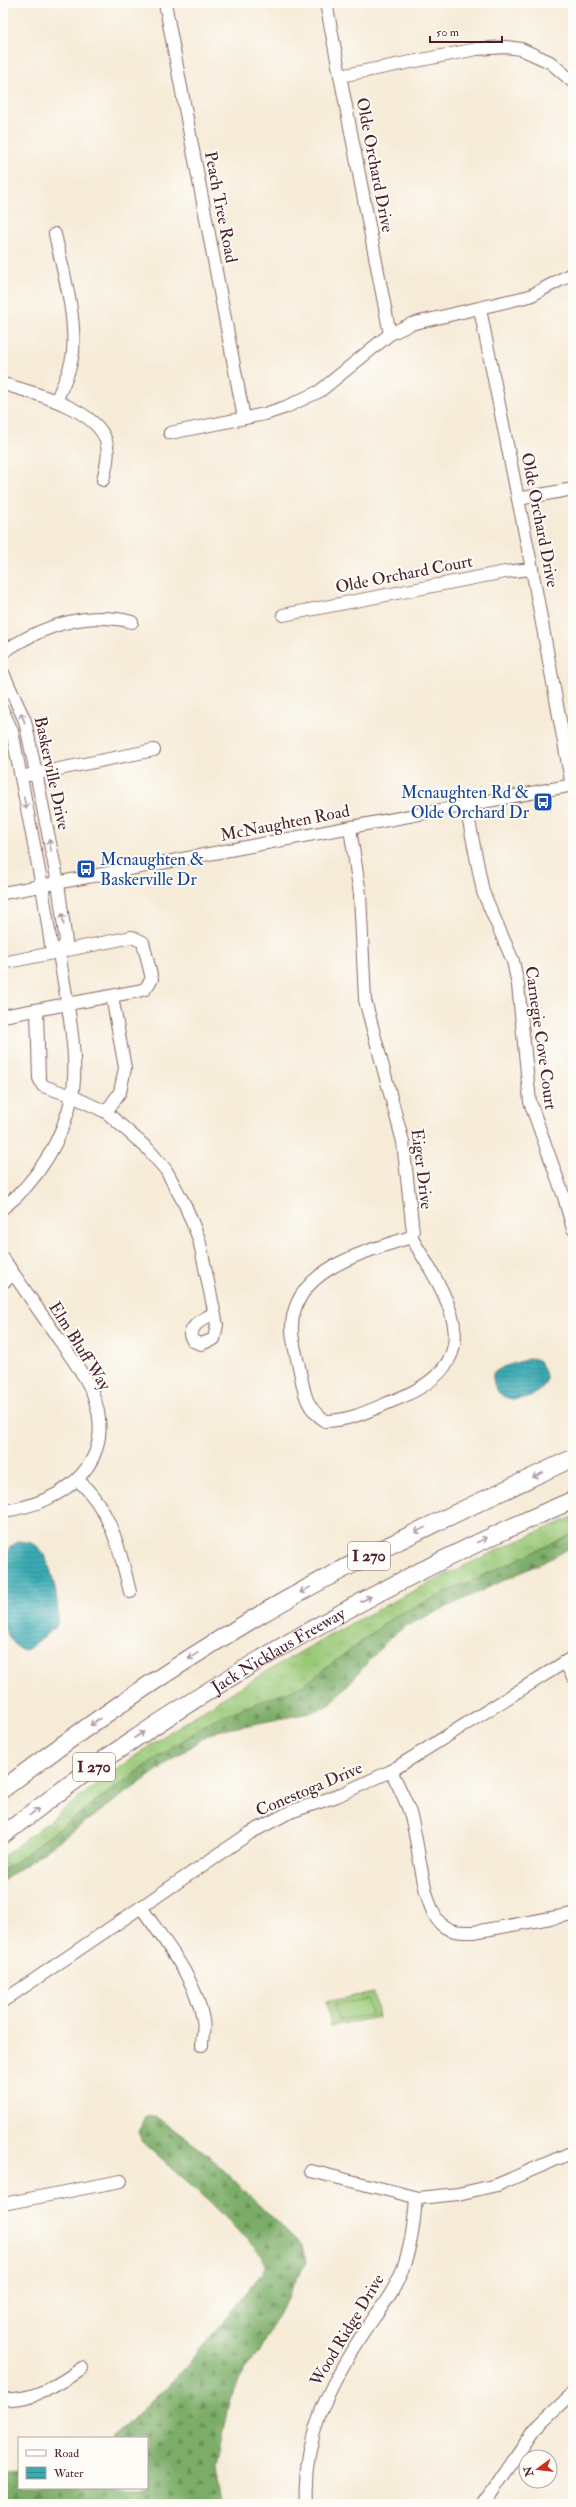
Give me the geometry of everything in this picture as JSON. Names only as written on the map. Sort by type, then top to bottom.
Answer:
[{"type":"highway","name":"I 270","points":[[3,1789],[173,1668],[254,1619],[416,1532],[573,1458]]},
{"type":"highway","name":"Jack Nicklaus Freeway","points":[[3,1835],[119,1749],[271,1652],[358,1603],[435,1563],[573,1500]]},
{"type":"street","name":"Peach Tree Road","points":[[165,3],[244,418]]},
{"type":"street","name":"Olde Orchard Drive","points":[[326,3],[390,334]]},
{"type":"street","points":[[340,76],[477,49],[506,47],[521,49],[550,62],[573,82]]},
{"type":"street","points":[[55,234],[73,335],[73,353],[69,371],[56,401]]},
{"type":"street","points":[[170,433],[244,418],[286,407],[320,391],[390,334],[411,324],[480,309],[530,296],[573,273]]},
{"type":"street","name":"Olde Orchard Drive","points":[[480,309],[532,569],[572,786]]},
{"type":"street","points":[[3,384],[56,401],[99,428],[106,440],[108,461],[103,480]]},
{"type":"street","points":[[518,499],[573,489]]},
{"type":"street","name":"Olde Orchard Court","points":[[282,615],[505,572],[532,569]]},
{"type":"street","points":[[3,652],[37,631],[54,625],[114,617],[132,622]]},
{"type":"street","name":"Baskerville Drive","points":[[3,673],[25,721],[36,773],[58,883],[66,942],[59,953],[51,945],[42,886],[12,731],[3,711]]},
{"type":"street","points":[[20,776],[154,750]]},
{"type":"street","name":"McNaughten Road","points":[[3,893],[572,786]]},
{"type":"street","name":"Carnegie Cove Court","points":[[466,806],[483,892],[513,961],[518,985],[530,1102],[564,1197],[573,1229]]},
{"type":"street","name":"Eiger Drive","points":[[350,828],[360,894],[365,1000],[403,1142],[413,1232],[412,1237],[453,1312],[456,1329],[452,1354],[446,1366],[442,1372],[418,1391],[352,1417],[326,1421],[320,1418],[309,1406],[295,1349],[292,1324],[297,1305],[307,1289],[321,1274],[338,1262],[412,1237]]},
{"type":"street","points":[[3,963],[59,953],[132,937],[138,938],[146,948],[152,979],[145,989],[66,1003],[37,1011],[3,1016]]},
{"type":"street","points":[[3,1208],[35,1177],[45,1162],[72,1096],[73,1059],[59,953]]},
{"type":"street","points":[[106,1112],[120,1092],[125,1068],[112,996]]},
{"type":"street","points":[[37,1011],[39,1078],[44,1086],[72,1096],[106,1112],[148,1149],[166,1170],[176,1188],[199,1239],[214,1313]]},
{"type":"street","name":"Elm Bluff Way","points":[[3,1258],[92,1390],[97,1404],[100,1420],[98,1437],[91,1463],[78,1480],[61,1493],[44,1501],[3,1510]]},
{"type":"street","points":[[3,1282],[14,1275]]},
{"type":"street","points":[[78,1480],[90,1492],[110,1523],[130,1592]]},
{"type":"street","points":[[569,1660],[573,1677]]},
{"type":"street","name":"Conestoga Drive","points":[[3,2001],[140,1907],[274,1819],[337,1796],[391,1771],[569,1660]]},
{"type":"street","points":[[391,1771],[410,1813],[429,1901],[434,1916],[444,1927],[459,1932],[474,1932],[573,1914]]},
{"type":"street","points":[[140,1907],[185,1974],[198,1999],[204,2022],[202,2044]]},
{"type":"street","points":[[311,2171],[416,2198],[458,2194],[497,2185],[573,2152]]},
{"type":"street","points":[[3,2204],[122,2181]]},
{"type":"street","name":"Wood Ridge Drive","points":[[306,2504],[307,2464],[320,2410],[347,2358],[401,2274],[410,2246],[416,2198]]},
{"type":"street","points":[[3,2399],[28,2396],[48,2390],[82,2368]]},
{"type":"street","points":[[484,2504],[535,2429],[573,2394]]},
{"type":"green space","points":[[573,1517],[573,1534],[395,1616],[304,1685],[210,1721],[91,1805],[3,1871],[3,1857],[73,1802],[169,1732],[239,1688],[332,1634],[427,1584],[524,1538]]},
{"type":"green space","points":[[573,1534],[573,1546],[556,1556],[406,1626],[389,1639],[329,1705],[310,1713],[217,1731],[204,1737],[3,1881],[4,1870],[91,1805],[210,1721],[304,1685],[395,1616]]},
{"type":"green space","points":[[374,1992],[379,2017],[331,2026],[326,2002]]},
{"type":"green space","points":[[368,1999],[371,2015],[338,2020],[335,2004]]},
{"type":"green space","points":[[156,2116],[207,2154],[302,2246],[306,2262],[258,2353],[244,2371],[229,2402],[216,2465],[222,2504],[3,2504],[3,2473],[18,2472],[18,2489],[148,2489],[148,2437],[112,2437],[153,2401],[191,2360],[262,2273],[266,2265],[262,2256],[226,2217],[142,2142],[138,2131],[145,2117]]},
{"type":"water","points":[[531,1358],[538,1360],[545,1372],[546,1380],[542,1387],[527,1397],[517,1399],[508,1398],[500,1394],[494,1385],[493,1373],[503,1367]]},
{"type":"water","points":[[19,1541],[28,1542],[37,1546],[42,1553],[51,1573],[57,1597],[58,1609],[56,1627],[28,1649],[23,1651],[16,1646],[3,1628],[3,1563],[10,1547]]},
{"type":"place","name":"Mcnaughten Rd & Olde Orchard Dr","points":[[543,802]]},
{"type":"place","name":"Mcnaughten & Baskerville Dr","points":[[86,869]]}]
